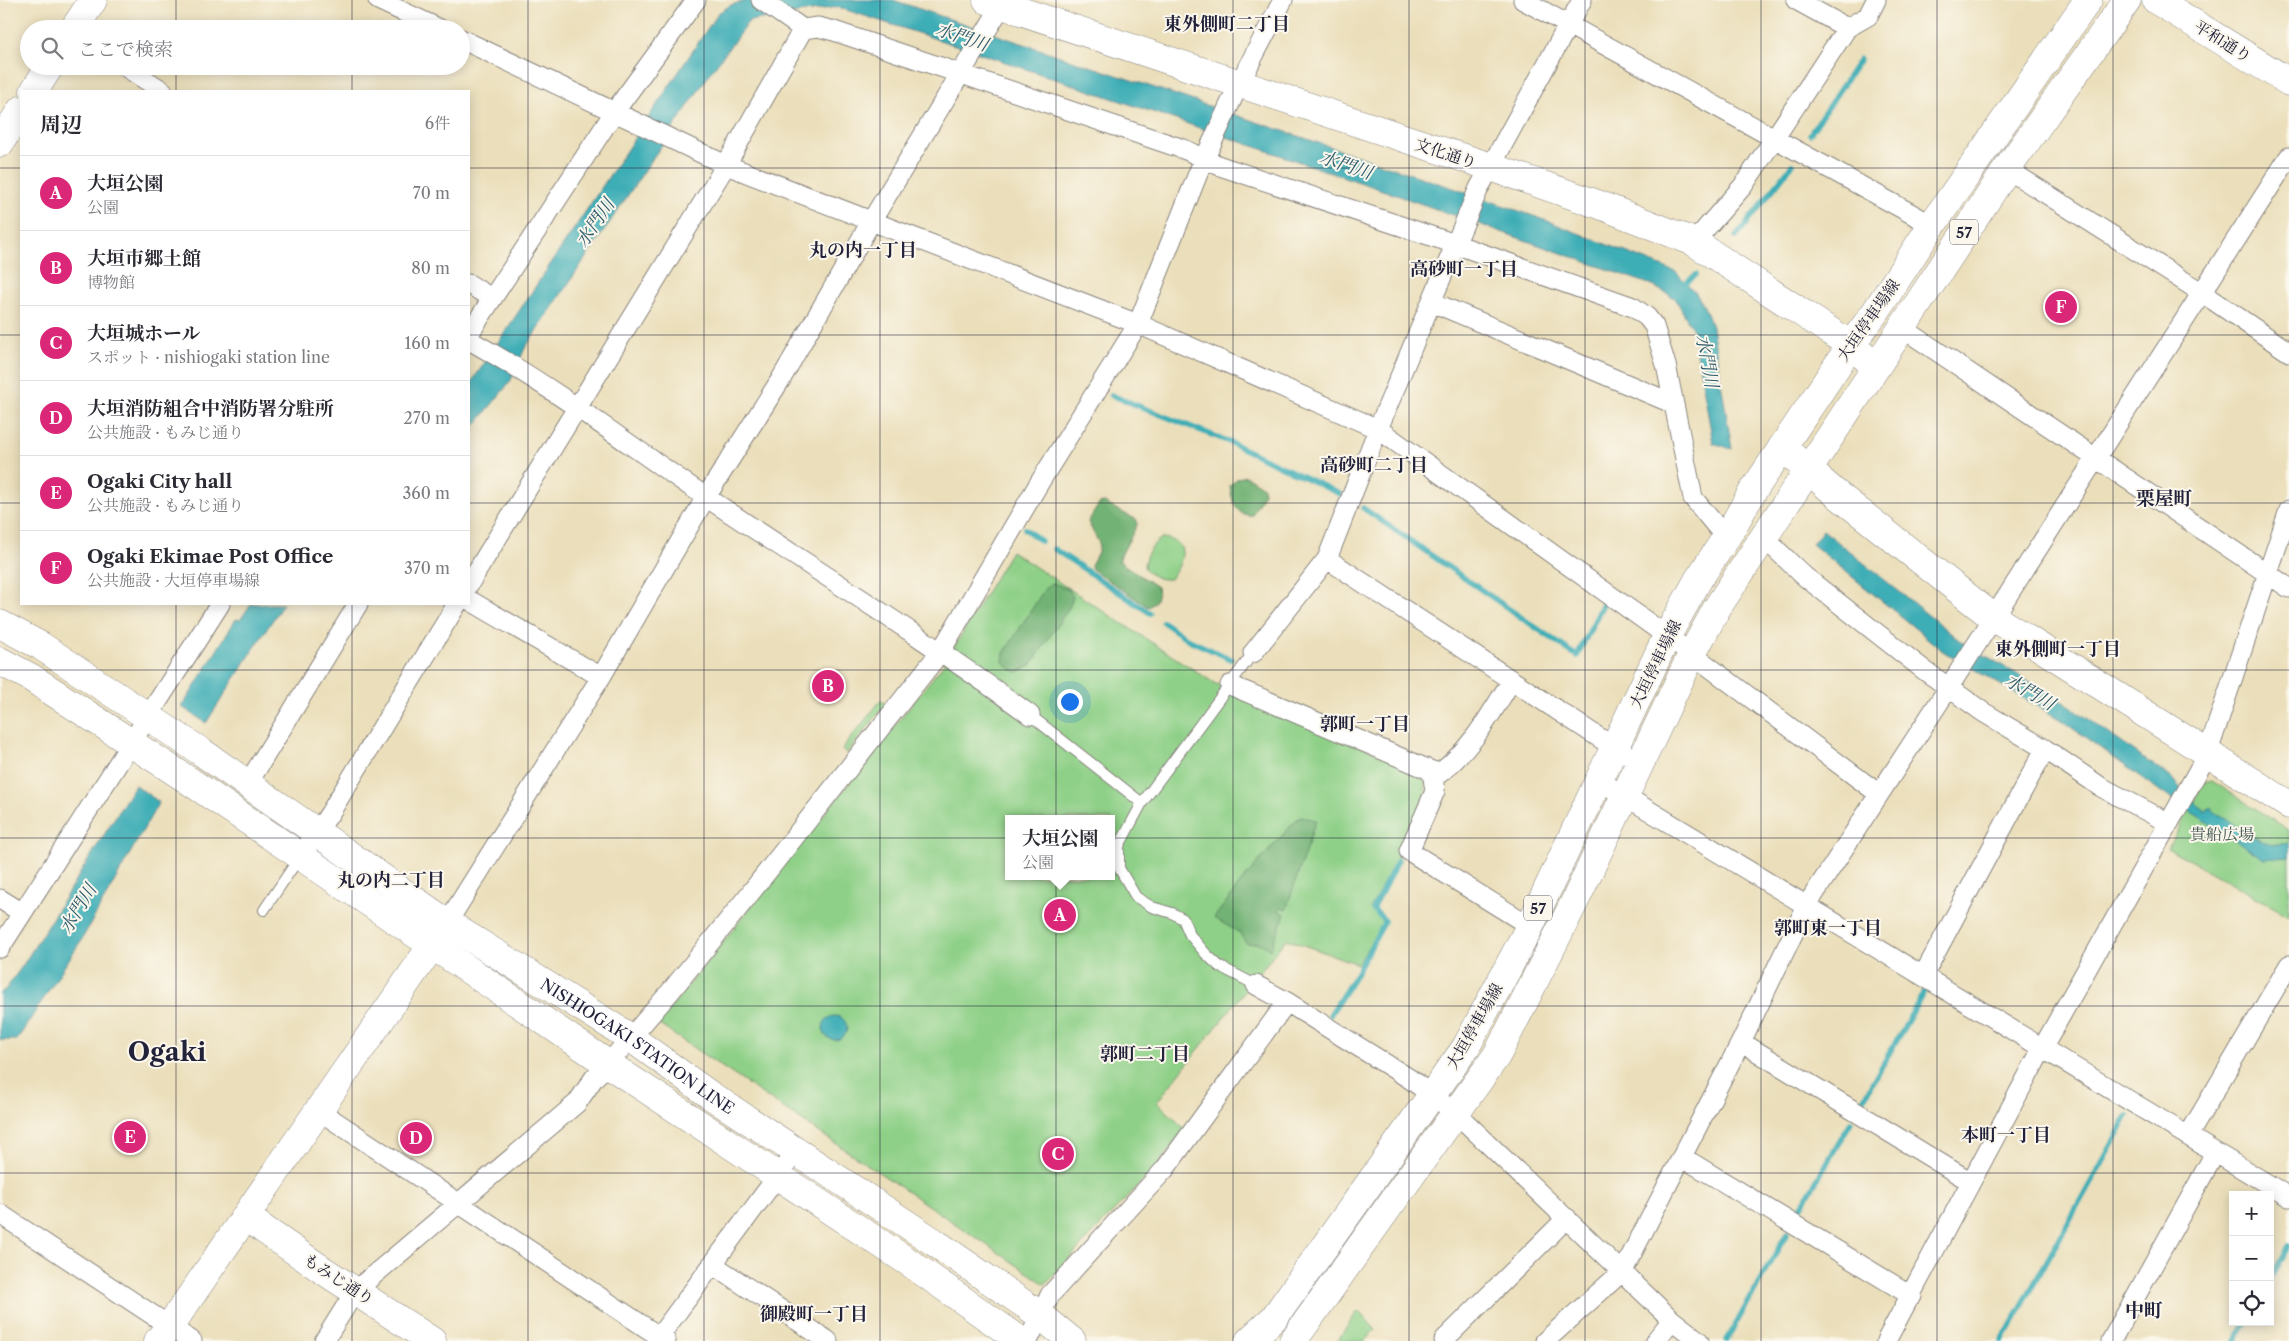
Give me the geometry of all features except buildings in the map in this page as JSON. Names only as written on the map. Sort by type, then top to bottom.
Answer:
[{"type":"main road","points":[[80,20],[93,0]]},
{"type":"main road","name":"大垣停車場線","points":[[1249,1341],[1274,1318],[1466,1047],[1530,926],[1667,636],[1698,580],[1782,447],[1876,311],[1932,224],[2088,0]]},
{"type":"main road","name":"大垣停車場線","points":[[1297,1340],[1497,1055],[1573,905],[1692,654],[1716,608],[2007,169],[2127,0]]},
{"type":"main road","name":"平和通り","points":[[2156,0],[2289,82]]},
{"type":"main road","name":"文化通り","points":[[996,8],[1235,95],[1485,178],[1600,205],[1694,242],[1851,345],[1875,366]]},
{"type":"main road","points":[[35,90],[44,75]]},
{"type":"main road","points":[[0,143],[20,112]]},
{"type":"main road","points":[[1782,447],[1988,628],[2207,755],[2289,805]]},
{"type":"main road","points":[[0,624],[41,646],[147,717]]},
{"type":"main road","points":[[0,661],[30,677],[131,742]]},
{"type":"main road","name":"NISHIOGAKI STATION LINE","points":[[147,717],[447,923],[631,1038],[710,1095],[934,1242],[1040,1315],[1072,1341]]},
{"type":"main road","name":"NISHIOGAKI STATION LINE","points":[[131,742],[608,1064],[910,1263],[1021,1341]]},
{"type":"main road","points":[[174,1336],[246,1217],[447,923]]},
{"type":"main road","name":"もみじ通り","points":[[246,1217],[432,1341]]},
{"type":"street","points":[[378,0],[421,20]]},
{"type":"street","points":[[470,332],[615,111],[696,0]]},
{"type":"street","points":[[761,0],[797,24],[818,27],[966,66],[1186,150],[1220,166],[1455,244],[1633,307],[1647,317],[1654,326],[1666,365],[1693,498],[1726,538]]},
{"type":"street","points":[[324,1341],[356,1290],[460,1204],[577,1103],[594,1078],[631,1038],[832,792],[941,651],[1038,485],[1138,324],[1205,158],[1283,0]]},
{"type":"street","points":[[1524,0],[1932,224]]},
{"type":"street","points":[[1253,653],[1327,559],[1378,429],[1464,224],[1485,178],[1582,0]]},
{"type":"street","points":[[1796,0],[1847,28]]},
{"type":"street","points":[[1694,242],[1743,186],[1847,28],[1868,16],[1876,0]]},
{"type":"street","points":[[447,923],[601,678],[706,497],[782,378],[872,220],[966,66],[996,8]]},
{"type":"street","points":[[470,582],[726,165],[797,24]]},
{"type":"street","points":[[470,43],[726,165],[1138,324],[1378,429],[1692,654],[1879,794]]},
{"type":"street","points":[[138,75],[162,90]]},
{"type":"street","points":[[1545,1341],[1623,1271],[1741,1042],[1807,905],[1988,628],[2201,292],[2289,158]]},
{"type":"street","points":[[2007,169],[2201,292],[2289,352]]},
{"type":"street","points":[[470,285],[491,298]]},
{"type":"street","points":[[1432,302],[1674,404]]},
{"type":"street","points":[[1901,327],[2289,588]]},
{"type":"street","points":[[477,345],[523,372],[706,497],[941,651],[1030,715]]},
{"type":"street","points":[[1886,1341],[1912,1296],[2042,1049],[2207,755],[2289,510]]},
{"type":"street","points":[[1763,536],[1804,576],[1924,670],[1983,712],[2045,749],[2101,787],[2169,823]]},
{"type":"street","points":[[1327,559],[1615,748],[1641,761]]},
{"type":"street","points":[[470,601],[601,678]]},
{"type":"street","points":[[0,948],[21,912],[219,605]]},
{"type":"street","points":[[247,785],[357,605]]},
{"type":"street","points":[[300,857],[456,605]]},
{"type":"street","points":[[1230,685],[1440,773],[1459,758],[1473,742],[1512,680]]},
{"type":"street","points":[[1923,976],[2045,749]]},
{"type":"street","points":[[1432,771],[1435,791],[1408,852],[1530,926]]},
{"type":"street","points":[[1600,781],[2289,1197]]},
{"type":"street","points":[[0,899],[21,912]]},
{"type":"street","points":[[2188,1136],[2289,965]]},
{"type":"street","points":[[1256,985],[1432,1094],[1457,1114],[1672,1320],[1699,1341]]},
{"type":"street","points":[[1028,1341],[1050,1295],[1165,1169],[1286,1002]]},
{"type":"street","points":[[1741,1042],[1971,1182]]},
{"type":"street","points":[[318,1110],[660,1339],[712,1264],[796,1151]]},
{"type":"street","points":[[2111,1341],[2215,1153]]},
{"type":"street","points":[[1682,1157],[1912,1296]]},
{"type":"street","points":[[0,1214],[174,1336]]},
{"type":"street","points":[[1445,1341],[1567,1218]]},
{"type":"street","points":[[712,1264],[828,1341]]},
{"type":"street","points":[[1655,1341],[1672,1320]]},
{"type":"lane","points":[[1253,653],[1142,803],[1119,846],[1119,868],[1136,898],[1152,907],[1172,913],[1183,920],[1190,935],[1219,966],[1256,985]]},
{"type":"lane","points":[[1030,715],[1142,803]]},
{"type":"lane","points":[[264,910],[300,857]]},
{"type":"green space","points":[[1246,476],[1263,487],[1264,493],[1252,515],[1241,513],[1235,506],[1230,485],[1238,478]]},
{"type":"green space","points":[[1104,503],[1137,520],[1137,525],[1120,557],[1120,562],[1157,587],[1156,599],[1148,607],[1092,569],[1091,565],[1098,552],[1099,543],[1088,522],[1099,504]]},
{"type":"green space","points":[[1162,538],[1178,543],[1181,548],[1181,560],[1170,579],[1155,577],[1144,567],[1150,550]]},
{"type":"green space","points":[[1011,551],[1214,683],[1425,774],[1426,803],[1370,909],[1383,922],[1358,964],[1286,939],[1157,1102],[1185,1129],[1155,1168],[1045,1284],[658,1024],[946,661]]},
{"type":"green space","points":[[1053,583],[1069,590],[1073,597],[1070,606],[1031,665],[1018,672],[1010,669],[1003,662],[1004,653],[1046,587]]},
{"type":"green space","points":[[881,700],[886,704],[847,753],[842,749]]},
{"type":"green space","name":"貴船広場","points":[[2212,781],[2289,830],[2289,916],[2168,848],[2204,782]]},
{"type":"green space","points":[[1302,817],[1316,820],[1286,910],[1280,908],[1279,911],[1285,914],[1270,950],[1259,943],[1246,943],[1242,934],[1214,918],[1246,876],[1297,819]]},
{"type":"green space","points":[[1358,1311],[1376,1330],[1364,1341],[1337,1341]]},
{"type":"water","points":[[749,0],[893,0],[1453,188],[1545,220],[1676,272],[1695,292],[1704,306],[1712,327],[1732,449],[1713,443],[1693,330],[1675,298],[1649,284],[1368,185],[837,7],[749,21],[711,72],[525,348],[510,382],[470,432],[470,385],[718,13],[731,5]]},
{"type":"water","name":"水門川","points":[[1823,530],[1959,640],[2083,715],[2175,781],[2198,806],[2206,811],[2210,807],[2247,834],[2267,843],[2289,843],[2289,857],[2264,859],[2167,796],[2061,720],[1944,652],[1812,544]]},
{"type":"water","points":[[250,605],[282,605],[206,723],[182,707],[236,619],[240,620]]},
{"type":"water","name":"水門川","points":[[135,785],[159,802],[82,939],[17,1040],[0,1040],[0,993],[5,990],[23,965]]},
{"type":"water","points":[[835,1016],[840,1017],[846,1023],[846,1033],[840,1039],[835,1040],[830,1039],[824,1033],[823,1028],[824,1023],[830,1017]]},
{"type":"waterway","points":[[1810,134],[1860,59]]},
{"type":"waterway","points":[[1736,237],[1792,165]]},
{"type":"waterway","points":[[1681,286],[1696,275]]},
{"type":"waterway","points":[[1111,395],[1227,441],[1340,494]]},
{"type":"waterway","points":[[1363,508],[1577,656],[1603,604]]},
{"type":"waterway","points":[[1025,529],[1041,541]]},
{"type":"waterway","points":[[1054,549],[1150,613]]},
{"type":"waterway","points":[[1163,622],[1189,640],[1231,659]]},
{"type":"waterway","points":[[1330,1015],[1356,974],[1385,921],[1373,909],[1398,860]]},
{"type":"waterway","points":[[1861,1103],[1924,992]]},
{"type":"waterway","points":[[2002,1341],[2128,1116]]},
{"type":"waterway","points":[[1797,1214],[1851,1122]]},
{"type":"waterway","points":[[1727,1340],[1787,1233]]},
{"type":"waterway","points":[[2274,1272],[2289,1245]]},
{"type":"waterway","points":[[2235,1341],[2244,1326]]},
{"type":"place","name":"Ogaki Ekimae Post Office","points":[[2061,307]]},
{"type":"place","name":"大垣市郷土館","points":[[828,686]]},
{"type":"place","name":"大垣公園","points":[[1060,915]]},
{"type":"place","name":"Ogaki City hall","points":[[130,1137]]},
{"type":"place","name":"大垣消防組合中消防署分駐所","points":[[416,1138]]},
{"type":"place","name":"大垣城ホール","points":[[1058,1154]]},
{"type":"district","name":"東外側町二丁目","points":[[1227,24]]},
{"type":"district","name":"丸の内一丁目","points":[[863,250]]},
{"type":"district","name":"高砂町一丁目","points":[[1464,269]]},
{"type":"district","name":"高砂町二丁目","points":[[1374,465]]},
{"type":"district","name":"栗屋町","points":[[2164,498]]},
{"type":"district","name":"東外側町一丁目","points":[[2058,649]]},
{"type":"district","name":"郭町一丁目","points":[[1365,724]]},
{"type":"district","name":"丸の内二丁目","points":[[391,880]]},
{"type":"district","name":"郭町東一丁目","points":[[1828,928]]},
{"type":"district","name":"Ogaki","points":[[167,1052]]},
{"type":"district","name":"郭町二丁目","points":[[1145,1054]]},
{"type":"district","name":"本町一丁目","points":[[2006,1135]]},
{"type":"district","name":"中町","points":[[2144,1310]]},
{"type":"district","name":"御殿町一丁目","points":[[814,1314]]}]
